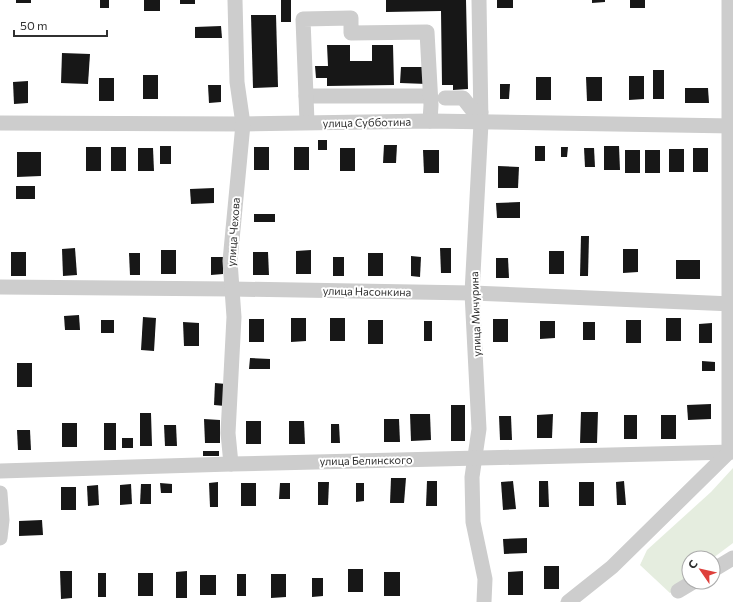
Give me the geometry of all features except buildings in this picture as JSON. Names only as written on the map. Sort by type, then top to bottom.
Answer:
[{"type":"street","name":"улица Чехова","points":[[231,464],[228,433],[234,317],[230,261],[243,124],[237,82],[235,0]]},
{"type":"street","name":"улица Мичурина","points":[[479,0],[481,117],[472,293],[479,429],[472,478],[473,522],[485,579],[484,602]]},
{"type":"street","points":[[568,602],[612,567],[731,452],[731,126],[729,0]]},
{"type":"street","points":[[307,122],[303,19],[351,18],[352,33],[427,32],[438,97],[430,121]]},
{"type":"street","points":[[306,96],[463,98],[474,112],[481,117]]},
{"type":"street","name":"улица Субботина","points":[[0,123],[243,124],[430,121],[481,117],[731,126]]},
{"type":"street","name":"улица Насонкина","points":[[0,287],[472,293],[731,304]]},
{"type":"street","name":"улица Белинского","points":[[0,471],[731,452]]},
{"type":"street","points":[[0,493],[2,520],[0,538]]},
{"type":"street","points":[[721,565],[733,558]]},
{"type":"shaded area","points":[[733,468],[733,543],[721,552],[721,550],[681,550],[681,584],[670,593],[640,565],[647,550],[711,492]]}]
